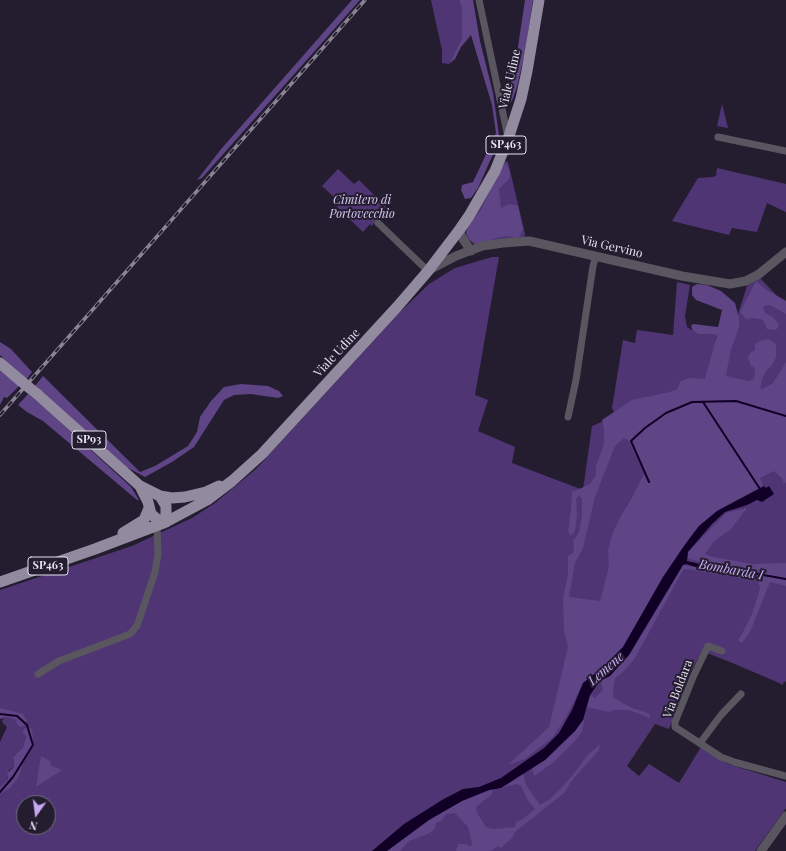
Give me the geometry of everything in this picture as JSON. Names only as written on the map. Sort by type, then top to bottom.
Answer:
[{"type":"main road","name":"Viale Udine","points":[[0,582],[162,524],[207,500],[232,481],[262,454],[397,307],[428,271],[460,229],[495,171],[508,139],[524,85],[539,0]]},
{"type":"main road","name":"SP93","points":[[0,363],[140,486],[160,496],[172,498],[185,497],[206,492],[232,481]]},
{"type":"main road","name":"SP93","points":[[140,486],[148,502],[151,514],[162,524]]},
{"type":"main road","points":[[160,496],[166,506],[162,524]]},
{"type":"main road","points":[[95,549],[133,528],[144,520],[149,508]]},
{"type":"street","points":[[479,0],[508,139]]},
{"type":"street","points":[[718,137],[786,151]]},
{"type":"street","points":[[378,223],[428,271]]},
{"type":"street","points":[[460,229],[461,236],[471,251]]},
{"type":"street","name":"Via Gervino","points":[[428,271],[456,256],[482,246],[504,242],[529,241],[682,276],[730,284],[746,282],[759,274],[786,252]]},
{"type":"street","points":[[568,417],[576,380],[593,266],[596,256]]},
{"type":"street","points":[[38,674],[59,661],[130,634],[137,626],[155,572],[162,524]]},
{"type":"street","name":"Via Boldara","points":[[722,651],[708,646],[694,675],[674,725],[676,728],[721,757],[786,776]]},
{"type":"street","points":[[700,743],[721,715],[741,694]]},
{"type":"street","points":[[761,851],[786,816]]},
{"type":"green space","points":[[431,0],[459,0],[462,9],[462,38],[449,64],[442,63],[442,50]]},
{"type":"green space","points":[[722,104],[728,128],[717,126]]},
{"type":"green space","points":[[505,161],[508,162],[509,166],[525,234],[524,239],[475,245],[466,237],[466,232]]},
{"type":"green space","points":[[717,168],[786,184],[786,212],[767,203],[757,232],[732,228],[729,235],[672,221],[698,178],[716,176]]},
{"type":"green space","name":"Cimitero di Portovecchio","points":[[338,169],[354,184],[359,180],[386,207],[372,226],[370,224],[363,232],[335,205],[338,201],[322,186]]},
{"type":"green space","points":[[492,257],[499,257],[475,395],[488,400],[478,431],[515,447],[512,463],[583,490],[592,426],[616,416],[612,408],[623,340],[635,343],[637,330],[673,335],[677,282],[690,285],[685,316],[687,327],[698,334],[717,335],[715,340],[729,342],[747,286],[760,278],[777,296],[786,301],[786,682],[784,681],[783,685],[702,651],[690,673],[669,729],[655,724],[627,766],[639,776],[649,764],[679,783],[701,747],[728,764],[786,782],[786,808],[755,851],[0,851],[0,742],[7,727],[2,722],[3,719],[7,717],[0,715],[0,590],[132,546],[192,518],[215,503],[256,469],[400,312],[429,284],[455,268]],"holes":[[[26,736],[26,752],[8,779],[7,776],[9,770],[14,767],[13,757],[23,747]]]},
{"type":"shaded area","points":[[352,0],[360,0],[202,178],[197,180],[222,148]]},
{"type":"shaded area","points":[[459,0],[473,0],[480,41],[493,93],[499,135],[494,152],[478,188],[471,198],[465,199],[461,190],[462,185],[473,182],[496,133],[492,105],[471,35],[461,47],[455,59],[449,64],[462,38],[462,9]]},
{"type":"shaded area","points":[[525,0],[533,0],[525,52],[517,87],[512,101],[506,106],[516,60]]},
{"type":"shaded area","points":[[506,163],[510,173],[509,179],[499,189],[501,208],[509,204],[518,206],[523,229],[520,236],[516,238],[507,236],[482,243],[474,243],[470,240],[466,232],[468,226],[481,210],[500,169]]},
{"type":"shaded area","points":[[756,281],[765,289],[786,301],[786,314],[770,305],[763,306],[765,313],[773,317],[779,325],[776,330],[767,329],[763,320],[754,318],[746,319],[740,312]]},
{"type":"shaded area","points":[[697,284],[707,285],[721,291],[735,303],[739,318],[739,326],[731,349],[726,375],[749,381],[754,379],[755,368],[751,366],[748,358],[750,353],[755,350],[755,344],[762,340],[769,339],[776,344],[776,357],[763,377],[760,388],[763,389],[773,383],[786,362],[786,482],[784,484],[782,478],[774,471],[760,478],[763,486],[717,511],[699,526],[663,577],[623,647],[600,670],[583,683],[566,717],[553,737],[525,759],[508,765],[549,727],[568,647],[564,631],[563,598],[568,574],[568,556],[574,552],[573,541],[579,532],[582,515],[582,499],[579,495],[576,499],[577,516],[575,531],[571,536],[568,532],[572,492],[590,484],[596,475],[596,466],[604,444],[604,428],[602,420],[632,400],[670,392],[677,389],[680,382],[689,378],[705,379],[717,335],[698,334],[693,331],[691,326],[693,324],[718,327],[722,310],[696,300],[692,295],[692,287]],"holes":[[[624,438],[629,441],[644,474],[613,532],[608,551],[609,567],[600,601],[569,597],[575,563],[583,548],[595,497],[615,446]]]},
{"type":"shaded area","points":[[0,342],[11,349],[32,372],[26,380],[0,355]]},
{"type":"shaded area","points":[[0,368],[19,386],[7,398],[4,397],[0,405]]},
{"type":"shaded area","points":[[43,376],[140,472],[155,466],[188,446],[197,432],[200,417],[211,401],[224,387],[241,384],[268,386],[279,391],[283,396],[278,398],[251,394],[234,395],[224,400],[194,447],[172,462],[145,477],[126,467],[35,386]]},
{"type":"shaded area","points":[[28,394],[131,487],[139,500],[137,500],[43,421],[18,405]]},
{"type":"shaded area","points":[[747,508],[731,529],[714,541],[705,554],[713,557],[752,564],[786,563],[786,586],[770,582],[750,632],[742,643],[738,640],[752,614],[760,589],[758,581],[687,569],[683,570],[635,658],[623,672],[615,678],[613,693],[614,698],[630,707],[650,714],[650,718],[629,710],[615,710],[609,712],[587,707],[590,695],[595,698],[603,690],[601,683],[602,680],[610,676],[629,655],[683,565],[693,567],[703,563],[687,558],[688,552],[726,513]]},
{"type":"shaded area","points":[[0,708],[23,714],[27,721],[24,726],[20,727],[16,720],[8,717],[0,719]]},
{"type":"shaded area","points":[[583,720],[582,732],[574,742],[554,762],[534,776],[532,768],[545,760],[575,731]]},
{"type":"shaded area","points":[[25,728],[31,728],[32,730],[34,746],[23,763],[18,778],[10,788],[0,794],[0,787],[8,780],[7,773],[14,767],[13,757],[23,747],[26,736],[22,732]]},
{"type":"shaded area","points":[[600,744],[599,750],[573,779],[564,793],[515,832],[513,837],[501,848],[498,846],[491,851],[456,851],[458,844],[471,846],[472,843],[468,827],[455,813],[446,814],[442,820],[436,823],[435,829],[428,834],[409,841],[400,851],[387,851],[429,820],[462,801],[493,789],[492,794],[476,807],[477,813],[486,827],[493,829],[515,827],[516,822],[523,819],[535,809],[527,799],[521,786],[516,784],[501,788],[523,774],[526,785],[540,805],[550,799],[562,787],[588,755]]},
{"type":"shaded area","points":[[41,756],[50,761],[51,766],[62,770],[36,787]]},
{"type":"water","name":"Lemene","points":[[764,486],[766,488],[769,486],[774,494],[762,502],[757,500],[725,512],[712,524],[688,552],[687,561],[713,567],[747,571],[747,574],[699,568],[686,564],[683,565],[629,655],[610,676],[600,681],[590,695],[583,720],[575,731],[545,760],[501,788],[489,790],[462,801],[429,820],[387,851],[372,851],[404,824],[442,800],[463,789],[479,787],[501,778],[544,748],[559,733],[572,710],[583,683],[602,668],[623,647],[663,577],[699,526],[717,511]]},
{"type":"waterway","points":[[649,482],[631,441],[645,428],[666,413],[692,402],[736,401],[786,416]]},
{"type":"waterway","points":[[703,402],[760,489]]},
{"type":"waterway","name":"Bombarda I","points":[[746,572],[786,579]]},
{"type":"waterway","points":[[0,714],[17,716],[27,725],[33,745],[13,777],[0,792]]},
{"type":"railway","points":[[0,415],[365,0]]}]
